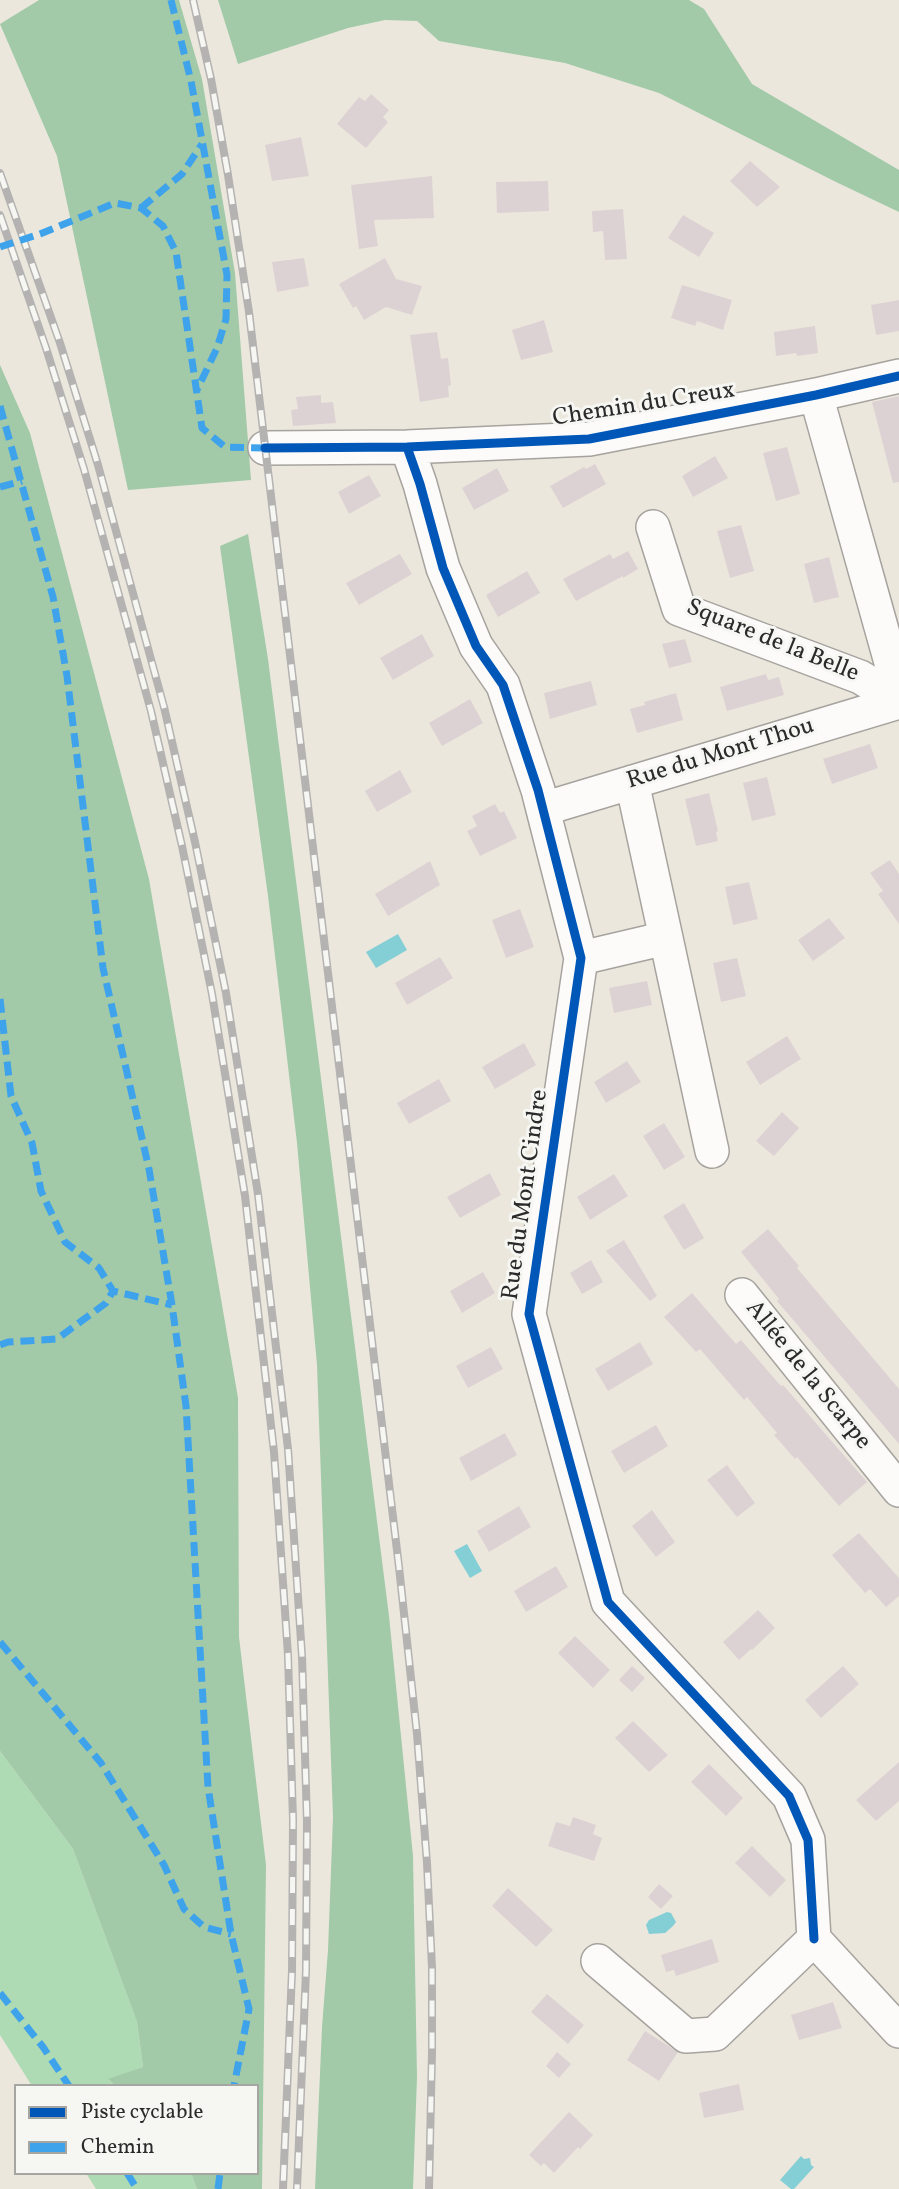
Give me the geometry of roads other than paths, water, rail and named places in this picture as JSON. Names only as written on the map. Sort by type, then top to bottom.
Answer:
[{"type":"street","name":"Chemin du Creux","points":[[265,447],[407,447],[589,439],[899,376]]},
{"type":"street","points":[[816,395],[899,691]]},
{"type":"street","name":"Rue du Mont Cindre","points":[[407,447],[443,568],[476,646],[503,685],[543,809],[581,958],[529,1314],[608,1602],[789,1796],[808,1840],[814,1938]]},
{"type":"street","name":"Square de la Belle","points":[[653,527],[678,609],[860,677],[899,701]]},
{"type":"street","name":"Rue du Mont Thou","points":[[543,809],[899,701]]},
{"type":"street","points":[[632,782],[712,1151]]},
{"type":"street","points":[[581,958],[666,938]]},
{"type":"street","name":"Allée de la Scarpe","points":[[742,1295],[899,1490]]},
{"type":"street","points":[[598,1961],[686,2036],[715,2034],[814,1938],[899,2031]]},
{"type":"water","points":[[398,934],[407,950],[376,968],[366,952]]},
{"type":"water","points":[[467,1544],[482,1571],[470,1578],[454,1551]]},
{"type":"water","points":[[667,1912],[671,1913],[676,1922],[673,1926],[665,1933],[649,1934],[646,1925],[649,1920]]},
{"type":"water","points":[[801,2156],[804,2159],[810,2158],[814,2167],[791,2189],[780,2180]]},
{"type":"railway","points":[[193,0],[211,79],[249,312],[399,1567],[417,1734],[427,1863],[432,1968],[429,2189]]},
{"type":"railway","points":[[0,173],[60,343],[98,465],[164,707],[226,993],[258,1194],[288,1449],[302,1656],[307,1822],[306,1971],[297,2189]]},
{"type":"railway","points":[[0,215],[84,469],[151,711],[212,994],[245,1196],[274,1452],[288,1655],[293,1820],[292,1971],[283,2189]]}]
